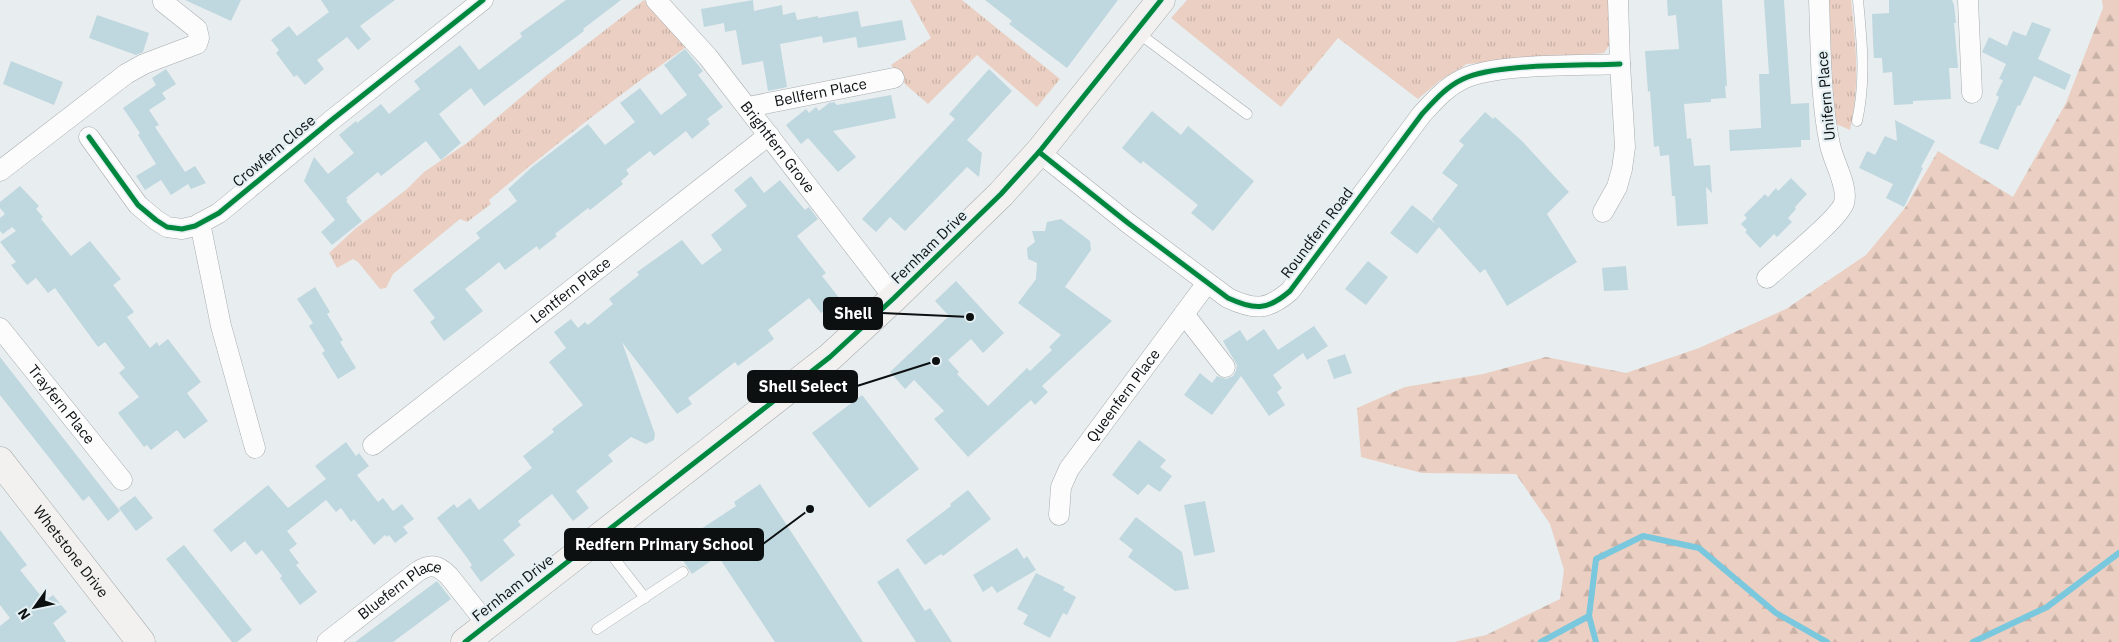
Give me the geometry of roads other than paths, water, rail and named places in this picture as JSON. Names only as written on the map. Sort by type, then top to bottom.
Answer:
[{"type":"street","name":"Crowfern Close","points":[[88,138],[138,205],[156,220],[167,226],[182,229],[200,223],[219,213],[333,119],[483,0]]},
{"type":"street","name":"Brightfern Grove","points":[[656,0],[708,58],[748,107],[894,298]]},
{"type":"street","name":"Fernham Drive","points":[[465,642],[830,356],[894,298],[1001,194],[1039,152],[1138,32],[1161,0]]},
{"type":"street","points":[[1603,212],[1617,187],[1625,147],[1618,0]]},
{"type":"street","name":"Unifern Place","points":[[1768,278],[1833,219],[1844,203],[1844,193],[1831,151],[1824,111],[1819,0]]},
{"type":"street","points":[[1968,0],[1972,93]]},
{"type":"street","points":[[0,171],[126,74],[144,64],[197,44],[199,38],[197,29],[163,2]]},
{"type":"street","name":"Roundfern Road","points":[[1039,152],[1206,283],[1228,298],[1244,305],[1268,306],[1290,291],[1422,114],[1448,88],[1465,78],[1488,72],[1620,64]]},
{"type":"street","name":"Bellfern Place","points":[[748,107],[894,78]]},
{"type":"street","name":"Lentfern Place","points":[[373,445],[769,135]]},
{"type":"street","points":[[200,223],[221,326],[255,448]]},
{"type":"street","name":"Queenfern Place","points":[[1058,515],[1060,487],[1069,470],[1206,283]]},
{"type":"street","points":[[1184,314],[1226,367]]},
{"type":"street","name":"Trayfern Place","points":[[0,328],[122,480]]},
{"type":"street","name":"Whetstone Drive","points":[[0,461],[141,642]]},
{"type":"street","name":"Bluefern Place","points":[[326,642],[427,565],[433,564],[449,576],[487,624]]},
{"type":"lane","points":[[1857,122],[1862,100],[1863,51],[1858,0]]},
{"type":"lane","points":[[1138,32],[1247,114]]},
{"type":"lane","points":[[598,538],[645,598]]},
{"type":"lane","points":[[598,629],[683,572]]},
{"type":"waterway","points":[[1596,642],[1589,616],[1596,559],[1643,536],[1699,548],[1776,613],[1827,642]]},
{"type":"waterway","points":[[1973,642],[2047,607],[2119,553]]},
{"type":"waterway","points":[[1541,642],[1589,616]]},
{"type":"place","name":"Shell","points":[[970,317]]},
{"type":"place","name":"Shell Select","points":[[936,361]]},
{"type":"place","name":"Redfern Primary School","points":[[810,509]]}]
